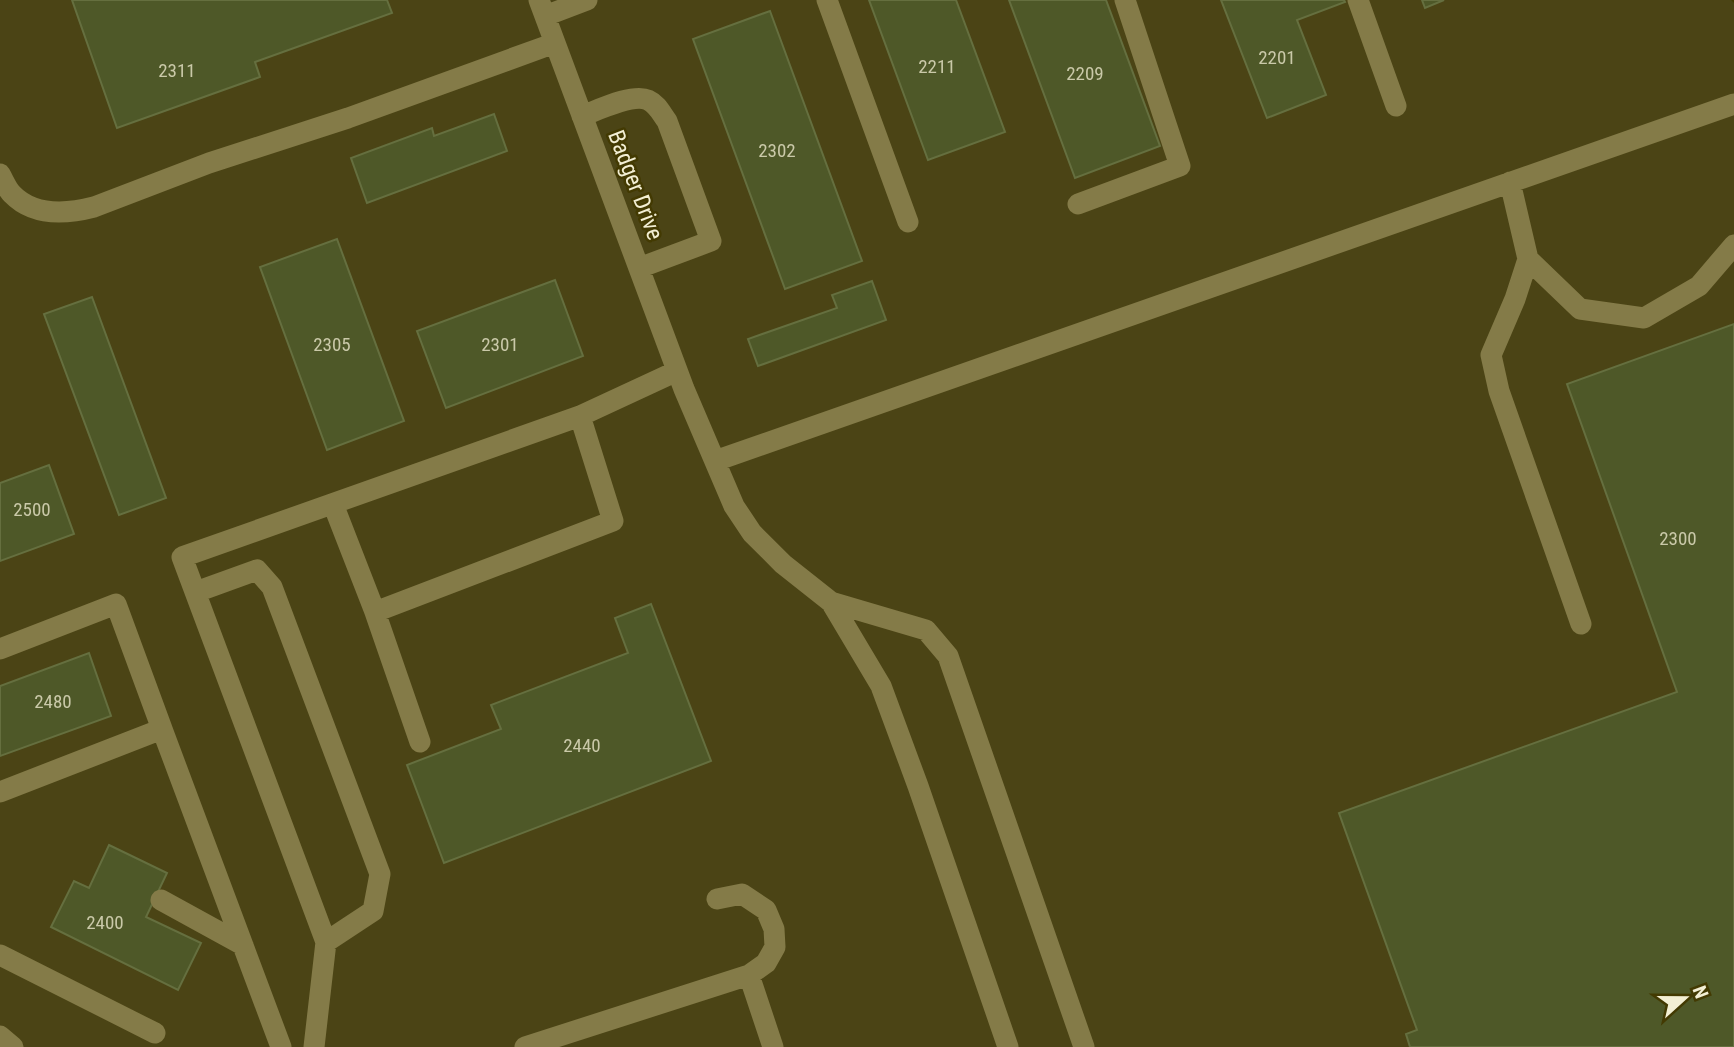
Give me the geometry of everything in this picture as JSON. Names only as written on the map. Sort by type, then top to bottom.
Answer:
[{"type":"street","points":[[542,8],[587,0]]},
{"type":"street","points":[[827,0],[908,222]]},
{"type":"street","points":[[1077,204],[1180,166],[1125,0]]},
{"type":"street","points":[[1358,0],[1396,106]]},
{"type":"street","name":"Badger Drive","points":[[542,8],[681,380],[734,506],[752,533],[783,564],[831,602]]},
{"type":"street","points":[[0,174],[12,194],[25,204],[57,214],[74,212],[94,207],[209,163],[348,118],[555,43]]},
{"type":"street","points":[[582,116],[635,97],[646,99],[657,106],[667,121],[711,241],[639,268]]},
{"type":"street","points":[[715,461],[1734,104]]},
{"type":"street","points":[[1510,182],[1528,259],[1515,299],[1491,355],[1499,391],[1581,624]]},
{"type":"street","points":[[1528,259],[1580,309],[1644,318],[1699,286],[1734,245]]},
{"type":"street","points":[[314,1047],[326,942],[182,557],[681,380]]},
{"type":"street","points":[[375,612],[613,521],[580,416]]},
{"type":"street","points":[[332,504],[375,612],[420,742]]},
{"type":"street","points":[[196,592],[257,570],[272,587],[380,874],[373,912],[326,942]]},
{"type":"street","points":[[831,602],[926,630],[948,656],[1084,1047]]},
{"type":"street","points":[[831,602],[881,686],[1008,1047]]},
{"type":"street","points":[[0,649],[116,604],[281,1047]]},
{"type":"street","points":[[0,792],[162,729]]},
{"type":"street","points":[[525,1047],[749,975],[766,962],[775,947],[774,929],[766,909],[742,894],[717,899]]},
{"type":"street","points":[[161,900],[243,945]]},
{"type":"street","points":[[0,955],[155,1033]]},
{"type":"street","points":[[749,975],[773,1047]]},
{"type":"street","points":[[0,1035],[13,1047]]},
{"type":"shaded area","points":[[0,0],[1731,0],[1734,3],[1734,1047],[0,1047]]},
{"type":"building","points":[[72,0],[387,0],[392,13],[255,62],[260,77],[117,128]]},
{"type":"building","points":[[869,0],[956,0],[1005,132],[928,160]]},
{"type":"building","points":[[1009,0],[1106,0],[1160,146],[1075,178]]},
{"type":"building","points":[[1221,0],[1344,0],[1345,2],[1297,20],[1326,95],[1267,118]]},
{"type":"building","points":[[1422,0],[1444,0],[1425,8]]},
{"type":"building","points":[[770,11],[862,261],[785,289],[693,39]]},
{"type":"building","points":[[494,114],[507,151],[367,203],[351,158],[432,128],[434,136]]},
{"type":"building","points":[[337,239],[404,421],[327,450],[260,267]]},
{"type":"building","points":[[555,280],[583,356],[446,408],[417,331]]},
{"type":"building","points":[[872,281],[886,320],[758,366],[748,339],[837,308],[832,295]]},
{"type":"building","points":[[92,297],[166,498],[119,515],[44,314]]},
{"type":"building","points":[[1734,324],[1734,1047],[1410,1047],[1406,1034],[1417,1030],[1339,813],[1677,692],[1567,384]]},
{"type":"building","points":[[49,465],[74,534],[0,561],[0,483]]},
{"type":"building","points":[[651,604],[711,761],[444,863],[407,765],[501,729],[491,705],[628,653],[615,618]]},
{"type":"building","points":[[89,653],[111,716],[0,756],[0,686]]},
{"type":"building","points":[[109,845],[167,873],[146,917],[201,943],[178,990],[51,927],[74,881],[89,888]]}]
